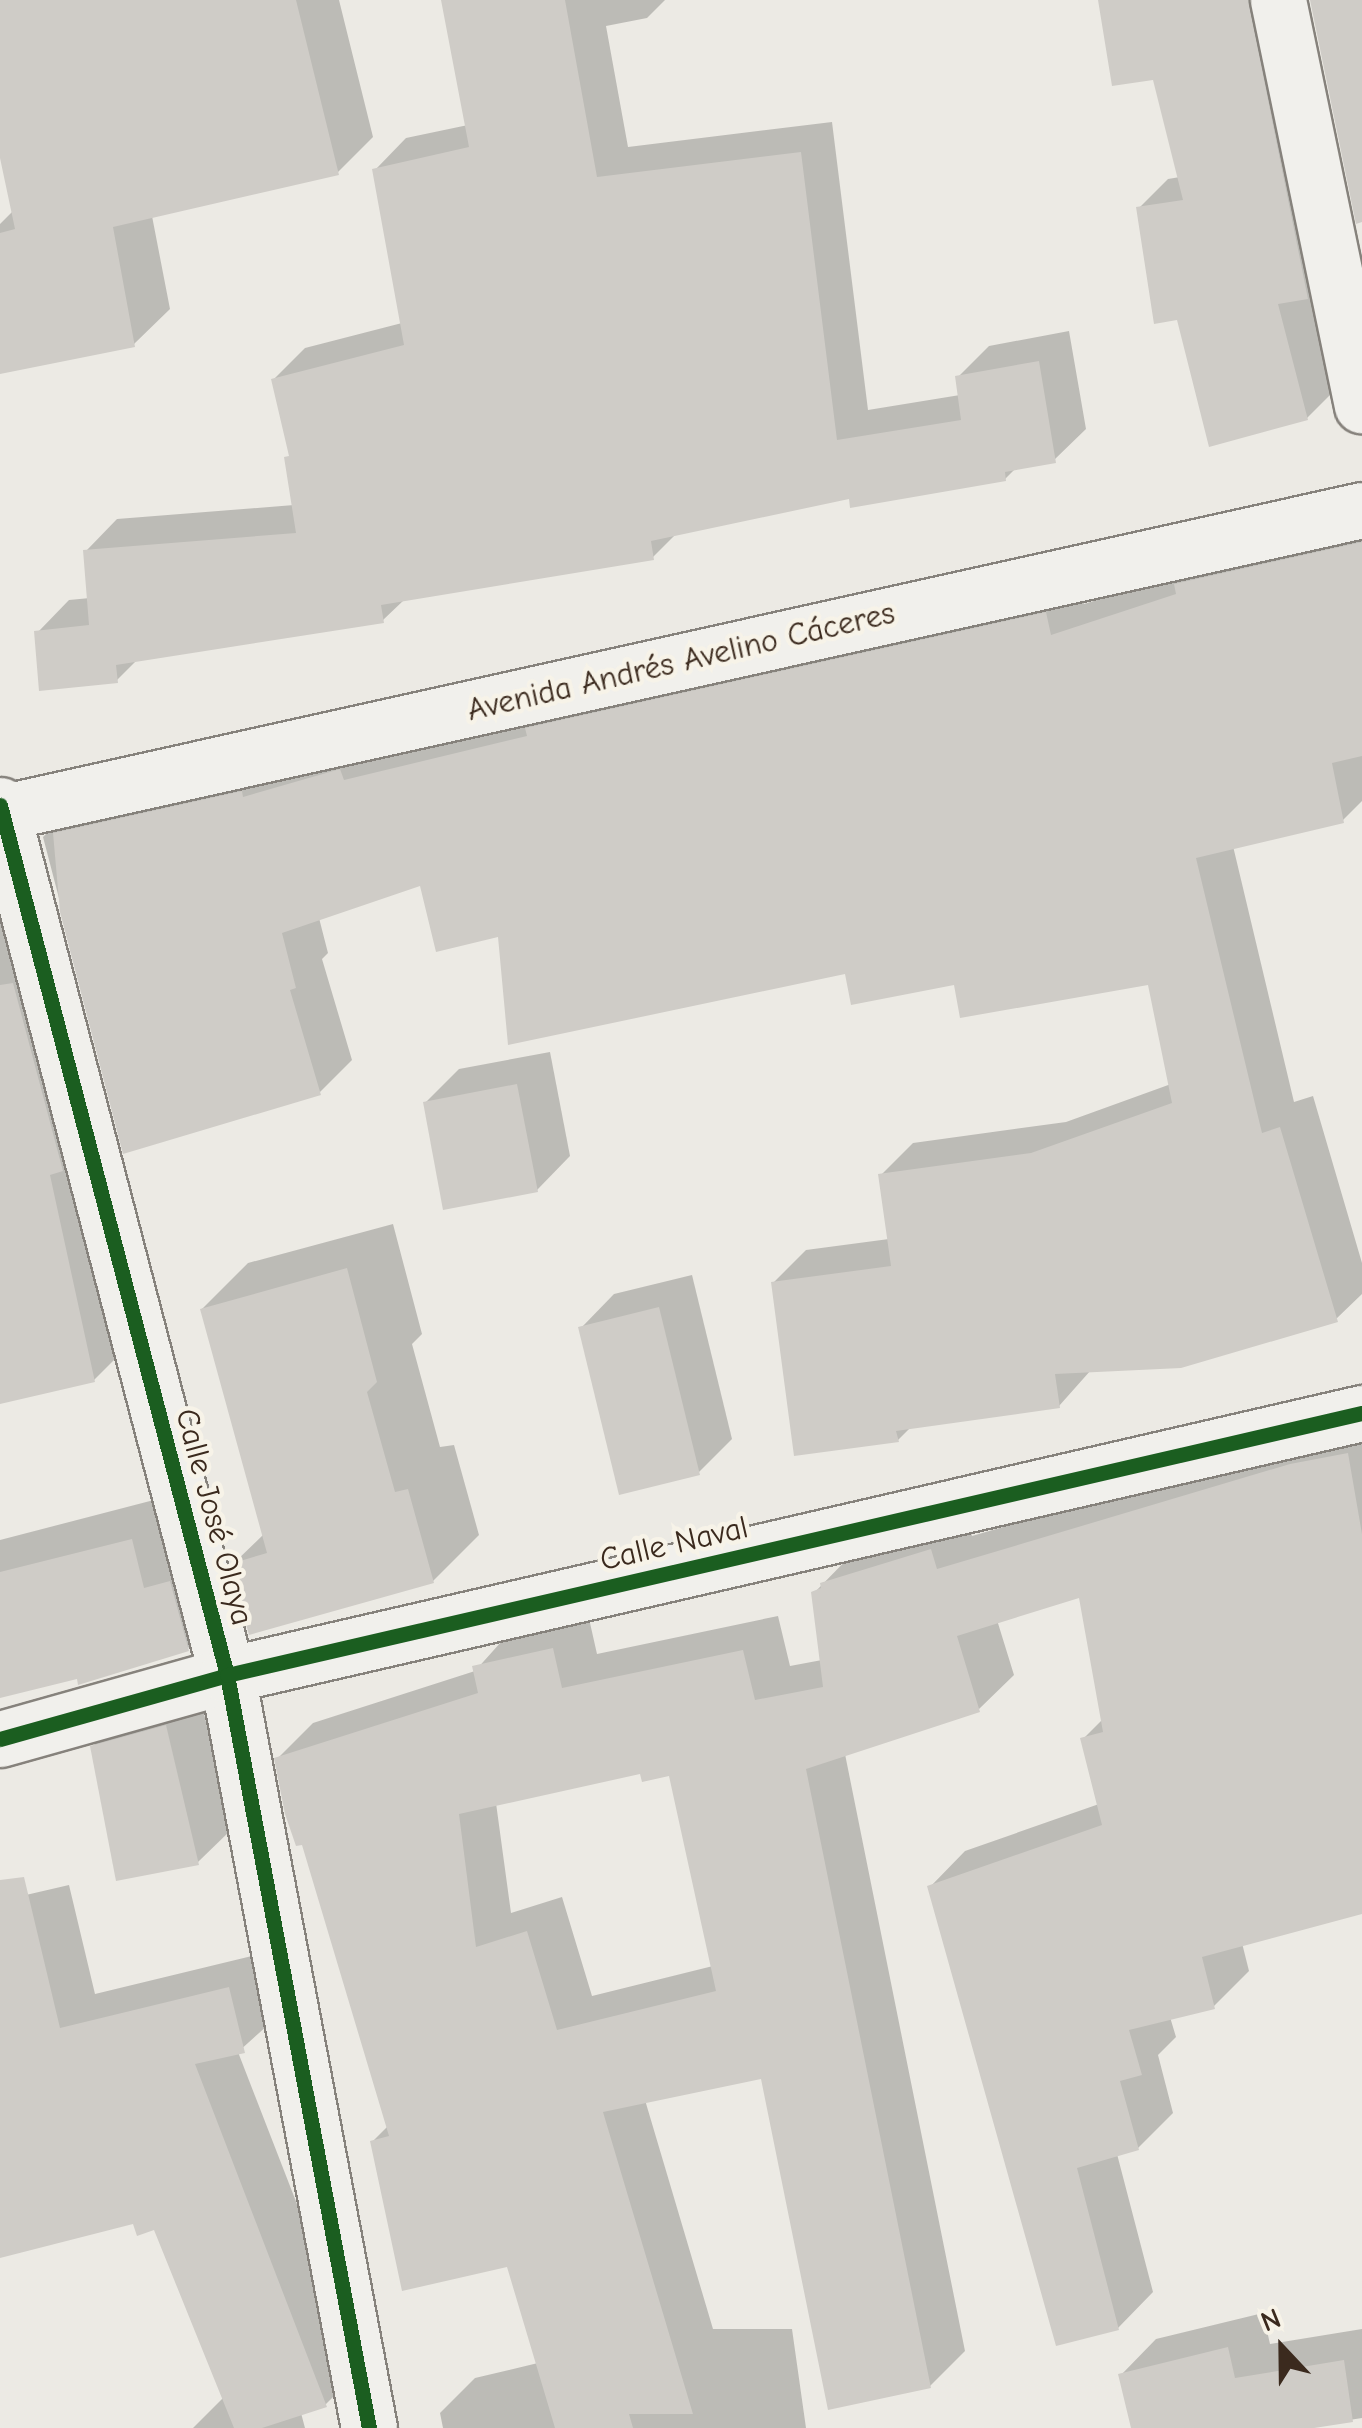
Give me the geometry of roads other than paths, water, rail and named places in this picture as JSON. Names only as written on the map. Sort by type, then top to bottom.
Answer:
[{"type":"street","points":[[1278,0],[1362,405]]},
{"type":"street","name":"Avenida Andrés Avelino Cáceres","points":[[1,810],[1362,510]]},
{"type":"street","name":"Calle José Olaya","points":[[1,810],[227,1676],[370,2428]]},
{"type":"street","name":"Calle Naval","points":[[0,1738],[227,1676],[1362,1414]]}]
